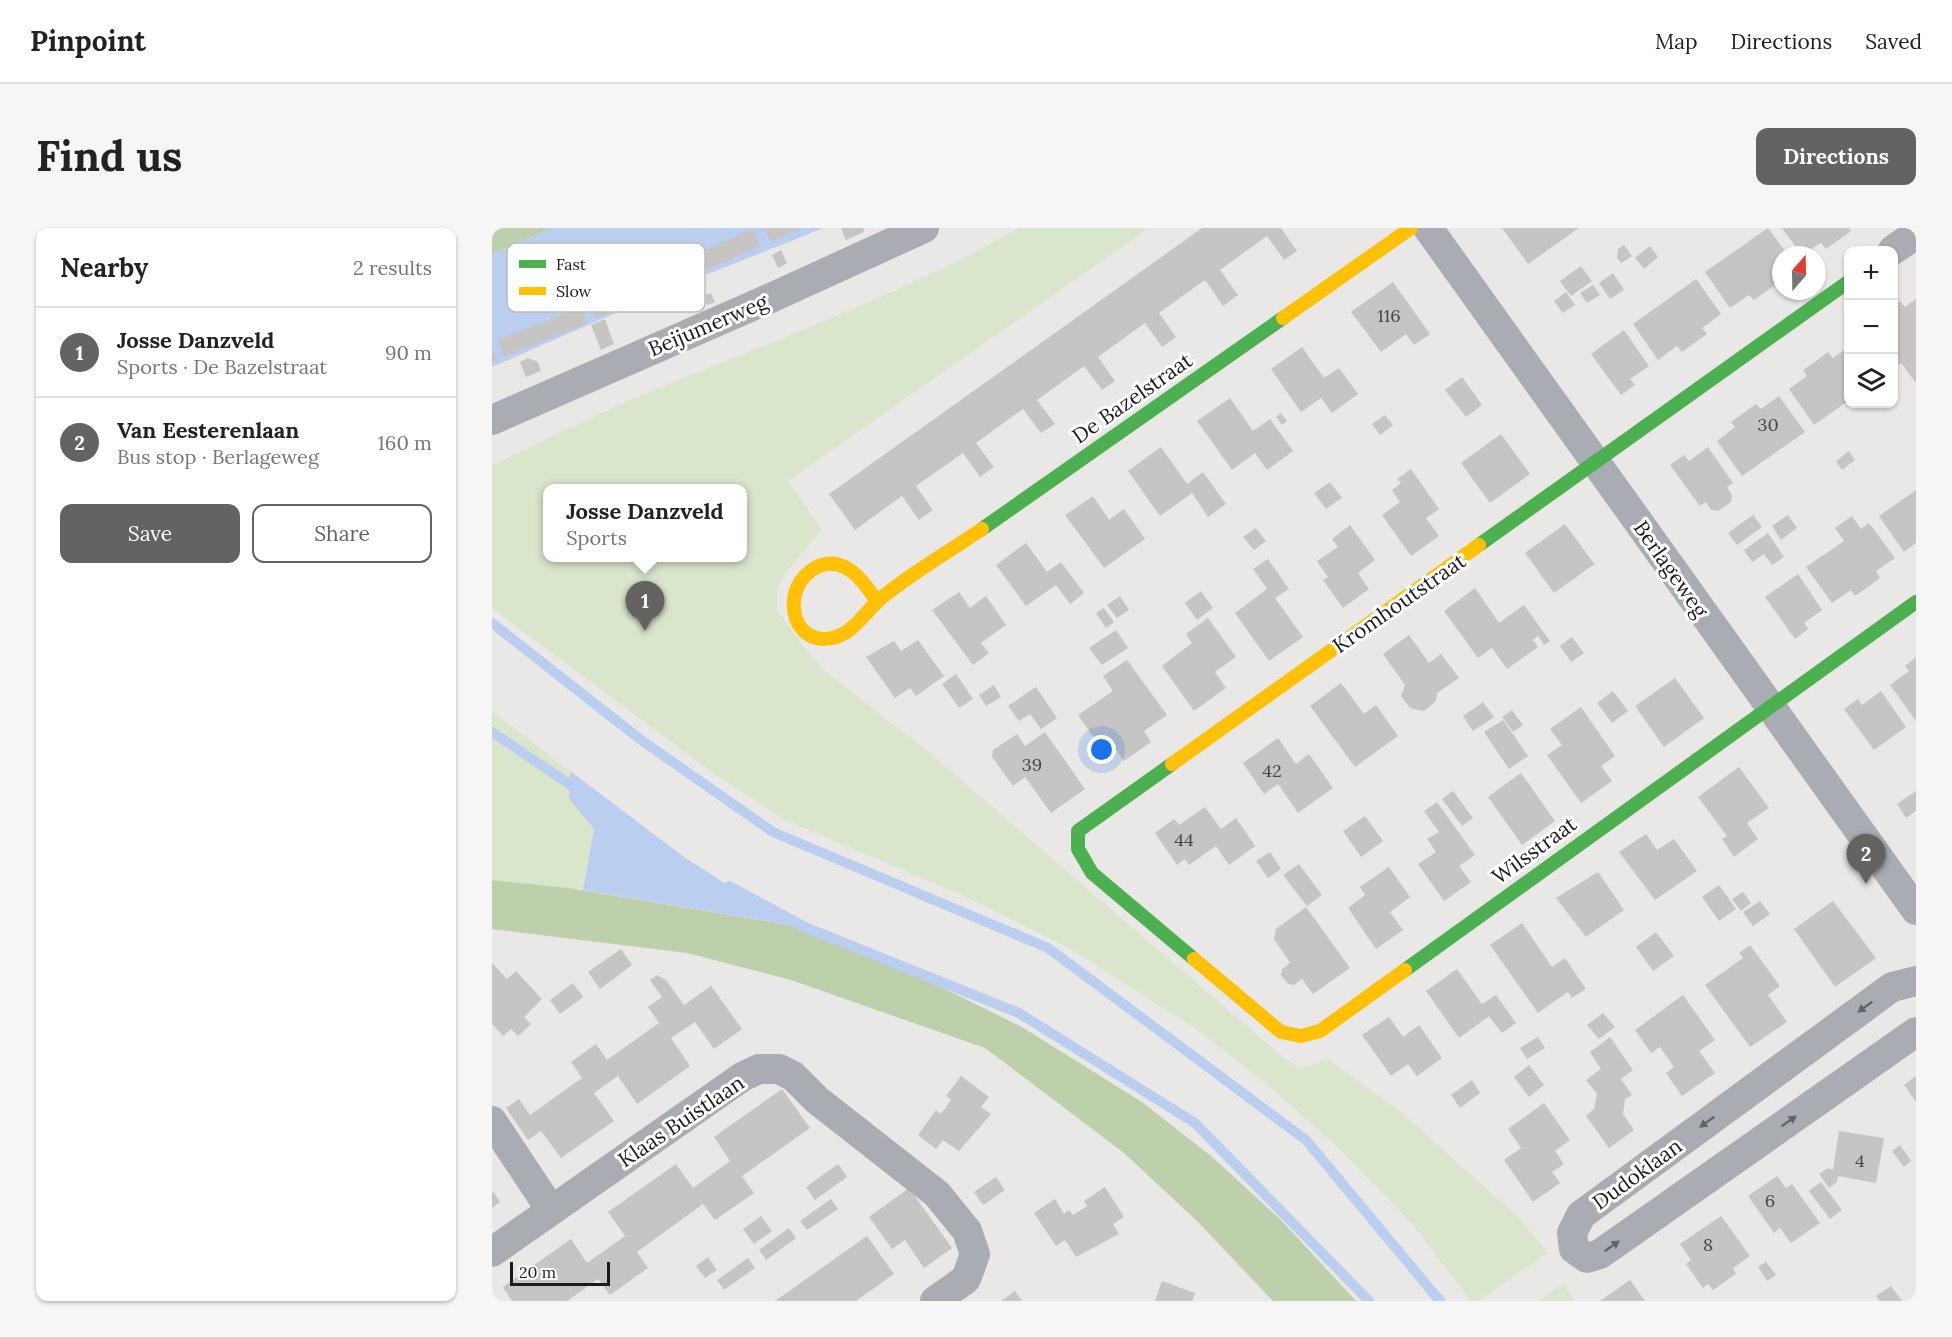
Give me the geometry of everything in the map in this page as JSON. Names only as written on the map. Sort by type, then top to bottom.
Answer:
[{"type":"street","name":"Beijumerweg","points":[[492,420],[924,228]]},
{"type":"street","name":"De Bazelstraat","points":[[877,602],[866,584],[846,568],[827,563],[810,570],[796,585],[792,605],[796,621],[810,636],[825,640],[839,637],[859,622],[877,602],[1411,228]]},
{"type":"street","name":"Berlageweg","points":[[1428,228],[1916,910]]},
{"type":"street","points":[[1898,247],[1916,234]]},
{"type":"street","name":"Kromhoutstraat","points":[[1177,946],[1085,866],[1078,849],[1078,831],[1844,285]]},
{"type":"street","name":"Wilsstraat","points":[[1177,946],[1281,1032],[1294,1036],[1308,1036],[1320,1031],[1916,602]]},
{"type":"street","name":"Dudoklaan","points":[[1916,981],[1892,987],[1581,1215],[1572,1233],[1574,1249],[1587,1258],[1600,1254],[1916,1032]]},
{"type":"street","name":"Klaas Buistlaan","points":[[492,1252],[742,1077],[759,1069],[779,1069],[793,1076],[817,1100],[937,1194],[967,1231],[975,1254],[966,1279],[935,1301]]},
{"type":"street","points":[[492,1121],[551,1210]]},
{"type":"green space","points":[[492,228],[552,228],[517,243],[507,243],[507,248],[492,254]]},
{"type":"green space","points":[[1019,228],[1149,228],[788,481],[822,529],[787,571],[777,589],[777,610],[806,650],[826,672],[924,748],[1285,1059],[1302,1069],[1327,1058],[1406,1116],[1519,1218],[1548,1253],[1478,1301],[1471,1301],[1412,1224],[1345,1154],[1269,1086],[1195,1028],[1067,947],[973,900],[783,819],[710,771],[492,608],[492,465],[629,400],[836,316],[929,275]]},
{"type":"green space","points":[[492,711],[570,771],[569,799],[594,828],[583,890],[492,880]]},
{"type":"green space","points":[[492,880],[568,888],[807,928],[935,984],[1022,1027],[1142,1102],[1211,1156],[1281,1220],[1356,1301],[1273,1301],[1196,1220],[1124,1153],[985,1048],[791,980],[687,953],[492,929]]},
{"type":"green space","points":[[1564,1283],[1574,1301],[1538,1301]]},
{"type":"water","points":[[552,228],[824,228],[705,275],[705,243],[517,243]]},
{"type":"water","points":[[507,248],[507,312],[618,312],[492,367],[492,254]]},
{"type":"water","points":[[570,771],[684,857],[740,893],[807,928],[583,890],[594,829],[569,799]]},
{"type":"building","points":[[765,228],[802,228],[771,242]]},
{"type":"building","points":[[841,228],[863,228],[864,232],[846,240]]},
{"type":"building","points":[[1202,228],[1281,228],[1297,251],[1284,260],[1267,236],[1220,270],[1238,295],[1223,306],[1205,280],[1159,313],[1176,337],[1162,347],[1145,323],[1098,357],[1115,381],[1102,390],[1084,366],[1037,400],[1055,424],[1041,433],[1023,409],[976,443],[994,467],[980,477],[963,453],[916,486],[933,510],[919,520],[902,496],[855,530],[829,494]]},
{"type":"building","points":[[1502,228],[1579,228],[1528,264]]},
{"type":"building","points":[[1768,228],[1781,246],[1772,246],[1772,287],[1754,300],[1749,295],[1730,308],[1705,272]]},
{"type":"building","points":[[1782,228],[1849,228],[1851,231],[1826,249],[1826,246],[1821,243],[1816,246],[1795,246]]},
{"type":"building","points":[[753,229],[760,246],[705,270],[705,250]]},
{"type":"building","points":[[1624,245],[1632,256],[1621,263],[1617,258],[1618,249]]},
{"type":"building","points":[[1650,246],[1658,257],[1644,269],[1635,258]]},
{"type":"building","points":[[781,250],[787,263],[778,268],[772,255]]},
{"type":"building","points":[[1581,266],[1592,281],[1571,296],[1560,281]]},
{"type":"building","points":[[1613,273],[1624,290],[1610,299],[1599,283]]},
{"type":"building","points":[[1696,279],[1721,314],[1702,328],[1707,334],[1682,352],[1677,346],[1658,360],[1633,324]]},
{"type":"building","points":[[1393,282],[1430,334],[1414,345],[1406,334],[1381,352],[1351,312]]},
{"type":"building","points":[[1593,285],[1600,295],[1587,303],[1580,293]]},
{"type":"building","points":[[1566,292],[1575,305],[1563,313],[1554,301]]},
{"type":"building","points":[[711,293],[715,302],[707,305],[705,295]]},
{"type":"building","points":[[1916,299],[1916,383],[1901,363],[1898,365],[1898,302],[1900,301],[1905,307]]},
{"type":"building","points":[[568,312],[583,312],[588,323],[504,357],[497,340]]},
{"type":"building","points":[[595,312],[611,312],[597,318]]},
{"type":"building","points":[[605,319],[614,344],[601,350],[591,325]]},
{"type":"building","points":[[1624,330],[1649,366],[1630,379],[1635,385],[1621,395],[1591,354]]},
{"type":"building","points":[[1302,347],[1324,378],[1339,368],[1358,394],[1332,413],[1321,398],[1301,412],[1271,369]]},
{"type":"building","points":[[492,348],[497,360],[492,362]]},
{"type":"building","points":[[1844,350],[1844,404],[1814,425],[1789,389],[1807,376],[1803,370],[1828,352],[1833,358]]},
{"type":"building","points":[[528,358],[538,362],[541,371],[526,377],[520,362]]},
{"type":"building","points":[[1462,377],[1482,405],[1466,417],[1445,390]]},
{"type":"building","points":[[1779,396],[1805,432],[1742,476],[1717,441],[1735,427],[1731,422],[1756,404],[1761,409]]},
{"type":"building","points":[[1230,398],[1253,431],[1270,419],[1293,451],[1267,470],[1255,453],[1232,470],[1197,421]]},
{"type":"building","points":[[1281,413],[1287,421],[1282,425],[1276,417]]},
{"type":"building","points":[[1385,415],[1393,425],[1380,435],[1372,424]]},
{"type":"building","points":[[1501,434],[1530,474],[1490,503],[1461,463]]},
{"type":"building","points":[[1161,447],[1187,484],[1203,472],[1226,504],[1208,517],[1192,493],[1160,516],[1128,471]]},
{"type":"building","points":[[1708,447],[1733,483],[1727,487],[1732,495],[1731,502],[1718,511],[1711,510],[1706,502],[1700,506],[1670,465],[1684,455],[1689,461]]},
{"type":"building","points":[[1849,451],[1855,460],[1842,470],[1836,461]]},
{"type":"building","points":[[1411,469],[1439,509],[1426,518],[1439,536],[1411,556],[1382,515],[1400,502],[1392,490],[1401,483],[1397,479]]},
{"type":"building","points":[[1330,482],[1342,498],[1326,509],[1314,493]]},
{"type":"building","points":[[1916,490],[1916,543],[1904,552],[1879,516]]},
{"type":"building","points":[[1093,496],[1109,520],[1124,509],[1145,539],[1104,568],[1065,515]]},
{"type":"building","points":[[1753,515],[1762,527],[1737,545],[1728,533]]},
{"type":"building","points":[[1788,515],[1797,528],[1781,540],[1772,526]]},
{"type":"building","points":[[1852,516],[1861,529],[1869,523],[1895,558],[1876,571],[1880,578],[1868,587],[1855,596],[1851,590],[1832,603],[1806,567],[1844,541],[1835,528]]},
{"type":"building","points":[[1565,524],[1596,566],[1593,565],[1554,593],[1525,553]]},
{"type":"building","points":[[1350,525],[1375,560],[1358,573],[1369,589],[1343,608],[1323,580],[1328,577],[1317,561],[1338,547],[1332,539]]},
{"type":"building","points":[[1256,528],[1266,541],[1254,550],[1243,537]]},
{"type":"building","points":[[1768,533],[1784,557],[1772,565],[1764,554],[1752,562],[1744,550]]},
{"type":"building","points":[[1026,543],[1047,572],[1061,562],[1084,593],[1070,604],[1056,585],[1026,606],[996,565]]},
{"type":"building","points":[[1268,559],[1289,589],[1275,598],[1303,637],[1269,661],[1235,613],[1267,589],[1253,569]]},
{"type":"building","points":[[1798,574],[1822,610],[1804,623],[1808,629],[1795,639],[1765,597]]},
{"type":"building","points":[[1475,588],[1499,623],[1524,605],[1550,641],[1544,645],[1538,636],[1533,640],[1538,647],[1507,669],[1492,648],[1478,658],[1444,611]]},
{"type":"building","points":[[1201,591],[1213,608],[1197,620],[1185,603]]},
{"type":"building","points":[[959,592],[970,608],[986,596],[1006,625],[981,643],[989,653],[973,665],[932,610]]},
{"type":"building","points":[[1120,596],[1129,610],[1117,618],[1107,605]]},
{"type":"building","points":[[1104,608],[1114,622],[1106,628],[1096,613]]},
{"type":"building","points":[[1208,618],[1236,657],[1215,672],[1226,688],[1194,711],[1162,666],[1192,643],[1186,634]]},
{"type":"building","points":[[1116,630],[1128,648],[1102,665],[1089,648]]},
{"type":"building","points":[[1409,635],[1429,663],[1441,654],[1459,678],[1437,693],[1436,701],[1424,711],[1410,708],[1401,696],[1405,685],[1383,654]]},
{"type":"building","points":[[1572,637],[1584,653],[1571,662],[1560,646]]},
{"type":"building","points":[[918,640],[944,676],[916,696],[910,688],[895,698],[866,657],[894,641],[901,651]]},
{"type":"building","points":[[1916,657],[1916,721],[1890,685],[1909,671],[1905,666]]},
{"type":"building","points":[[1127,660],[1167,715],[1144,731],[1151,742],[1124,761],[1113,745],[1104,752],[1078,715],[1113,691],[1103,676]]},
{"type":"building","points":[[956,674],[973,699],[959,708],[942,684]]},
{"type":"building","points":[[1675,678],[1704,718],[1664,747],[1635,706]]},
{"type":"building","points":[[1341,683],[1364,714],[1376,705],[1398,736],[1355,767],[1310,706]]},
{"type":"building","points":[[994,685],[1001,697],[986,706],[979,695]]},
{"type":"building","points":[[1036,687],[1057,718],[1041,729],[1030,714],[1019,721],[1008,706]]},
{"type":"building","points":[[1613,691],[1628,711],[1612,723],[1597,703]]},
{"type":"building","points":[[1881,691],[1906,727],[1874,750],[1844,709],[1858,699],[1862,705]]},
{"type":"building","points":[[1483,702],[1494,717],[1473,731],[1463,716]]},
{"type":"building","points":[[1581,707],[1615,756],[1601,766],[1612,781],[1581,803],[1547,755],[1562,745],[1550,729]]},
{"type":"building","points":[[1512,710],[1523,725],[1513,732],[1502,717]]},
{"type":"building","points":[[1503,720],[1528,756],[1509,769],[1484,732]]},
{"type":"building","points":[[1045,732],[1085,789],[1051,813],[1025,777],[1013,786],[992,757],[993,750],[1017,734],[1025,746]]},
{"type":"building","points":[[1278,738],[1296,764],[1309,754],[1333,788],[1298,813],[1278,784],[1264,794],[1243,763]]},
{"type":"building","points":[[1739,767],[1769,808],[1747,823],[1758,839],[1734,857],[1722,839],[1727,836],[1698,797]]},
{"type":"building","points":[[1521,773],[1555,821],[1522,845],[1488,797]]},
{"type":"building","points":[[1453,791],[1473,818],[1462,826],[1442,799]]},
{"type":"building","points":[[1916,791],[1916,811],[1906,818],[1897,804]]},
{"type":"building","points":[[1437,802],[1475,855],[1459,866],[1471,882],[1444,901],[1418,864],[1436,852],[1427,839],[1439,832],[1424,811]]},
{"type":"building","points":[[1205,807],[1221,829],[1236,818],[1255,846],[1229,865],[1216,846],[1189,865],[1185,859],[1177,865],[1155,833],[1174,819],[1179,825]]},
{"type":"building","points":[[1365,816],[1383,841],[1361,857],[1343,831]]},
{"type":"building","points":[[1646,834],[1657,850],[1674,839],[1697,871],[1655,900],[1619,852]]},
{"type":"building","points":[[1270,852],[1281,869],[1268,878],[1256,861]]},
{"type":"building","points":[[1299,864],[1322,895],[1307,906],[1283,875]]},
{"type":"building","points":[[1389,867],[1410,897],[1390,912],[1403,930],[1376,949],[1348,908],[1365,895],[1360,887]]},
{"type":"building","points":[[1598,872],[1624,910],[1586,937],[1556,898]]},
{"type":"building","points":[[1719,885],[1736,909],[1719,921],[1702,897]]},
{"type":"building","points":[[1743,892],[1751,903],[1741,911],[1732,899]]},
{"type":"building","points":[[1760,901],[1770,914],[1753,926],[1743,912]]},
{"type":"building","points":[[1833,901],[1876,958],[1835,987],[1794,929]]},
{"type":"building","points":[[1306,907],[1350,968],[1313,994],[1302,979],[1294,985],[1288,984],[1281,975],[1282,969],[1290,963],[1274,939],[1276,929]]},
{"type":"building","points":[[1522,923],[1552,967],[1565,958],[1586,989],[1572,998],[1568,992],[1538,1013],[1490,945]]},
{"type":"building","points":[[1656,932],[1674,956],[1653,971],[1636,947]]},
{"type":"building","points":[[1750,945],[1780,986],[1768,995],[1787,1022],[1750,1047],[1705,985],[1743,958],[1739,953]]},
{"type":"building","points":[[621,949],[632,965],[600,989],[588,972]]},
{"type":"building","points":[[492,963],[507,979],[516,971],[542,999],[524,1017],[531,1024],[518,1036],[511,1029],[503,1036],[492,1024]]},
{"type":"building","points":[[1457,969],[1482,1004],[1496,995],[1516,1023],[1502,1033],[1489,1016],[1459,1038],[1426,991]]},
{"type":"building","points":[[657,975],[666,980],[684,1005],[711,986],[742,1029],[714,1049],[695,1022],[671,1038],[690,1066],[637,1104],[618,1076],[594,1093],[614,1121],[561,1158],[541,1131],[528,1140],[506,1108],[519,1099],[530,1115],[582,1078],[571,1062],[596,1044],[607,1060],[659,1023],[648,1007],[662,997],[650,980]]},
{"type":"building","points":[[573,983],[583,997],[560,1014],[550,1000]]},
{"type":"building","points":[[1683,995],[1715,1040],[1699,1051],[1715,1073],[1682,1096],[1666,1073],[1674,1067],[1660,1047],[1651,1053],[1635,1030]]},
{"type":"building","points":[[1603,1013],[1615,1027],[1599,1039],[1587,1025]]},
{"type":"building","points":[[1389,1017],[1403,1037],[1419,1025],[1442,1058],[1417,1076],[1408,1064],[1391,1076],[1362,1035]]},
{"type":"building","points":[[1538,1037],[1545,1048],[1527,1059],[1520,1048]]},
{"type":"building","points":[[1610,1037],[1633,1070],[1621,1079],[1632,1095],[1625,1099],[1623,1114],[1634,1130],[1609,1148],[1586,1116],[1594,1109],[1597,1094],[1586,1080],[1601,1069],[1590,1052]]},
{"type":"building","points":[[1529,1065],[1544,1085],[1529,1097],[1514,1077]]},
{"type":"building","points":[[961,1076],[989,1097],[981,1107],[991,1114],[959,1151],[943,1140],[936,1149],[918,1135],[936,1110],[941,1114],[951,1100],[946,1096]]},
{"type":"building","points":[[1916,1076],[1916,1102],[1904,1085]]},
{"type":"building","points":[[1472,1080],[1480,1093],[1460,1108],[1451,1095]]},
{"type":"building","points":[[782,1089],[810,1128],[742,1176],[754,1193],[715,1220],[703,1204],[637,1252],[648,1268],[610,1295],[598,1279],[567,1301],[512,1301],[503,1287],[571,1239],[587,1263],[625,1236],[608,1212],[676,1164],[693,1188],[730,1161],[714,1137]]},
{"type":"building","points":[[1544,1103],[1570,1140],[1555,1151],[1564,1164],[1552,1172],[1560,1183],[1533,1202],[1504,1160],[1521,1148],[1508,1129]]},
{"type":"building","points":[[1839,1131],[1884,1138],[1876,1183],[1838,1176],[1837,1182],[1829,1188],[1819,1174],[1828,1168],[1833,1170]]},
{"type":"building","points":[[1900,1145],[1911,1161],[1904,1167],[1892,1151]]},
{"type":"building","points":[[838,1164],[847,1177],[815,1200],[806,1187]]},
{"type":"building","points":[[1777,1176],[1786,1188],[1792,1184],[1820,1223],[1791,1243],[1780,1228],[1774,1233],[1748,1196]]},
{"type":"building","points":[[996,1177],[1005,1190],[983,1205],[974,1192]]},
{"type":"building","points":[[1821,1182],[1842,1210],[1830,1219],[1809,1191]]},
{"type":"building","points":[[1105,1187],[1124,1217],[1113,1224],[1119,1234],[1076,1257],[1065,1240],[1056,1246],[1034,1213],[1055,1199],[1064,1214],[1069,1210],[1073,1215],[1087,1206],[1084,1201]]},
{"type":"building","points":[[909,1188],[952,1248],[924,1268],[905,1240],[892,1249],[869,1217]]},
{"type":"building","points":[[492,1190],[500,1202],[492,1208]]},
{"type":"building","points":[[831,1199],[838,1209],[807,1230],[800,1221]]},
{"type":"building","points":[[761,1216],[772,1231],[754,1244],[743,1229]]},
{"type":"building","points":[[1721,1216],[1750,1256],[1733,1268],[1736,1274],[1713,1290],[1708,1284],[1703,1288],[1686,1264],[1691,1260],[1680,1244]]},
{"type":"building","points":[[789,1228],[796,1238],[766,1260],[759,1250]]},
{"type":"building","points":[[867,1236],[894,1274],[856,1301],[775,1301]]},
{"type":"building","points":[[708,1257],[717,1270],[705,1278],[696,1266]]},
{"type":"building","points":[[748,1258],[755,1268],[724,1290],[717,1280]]},
{"type":"building","points":[[1766,1262],[1776,1275],[1767,1281],[1758,1267]]},
{"type":"building","points":[[1630,1280],[1645,1301],[1600,1301]]},
{"type":"building","points":[[1162,1281],[1195,1293],[1192,1301],[1155,1301]]},
{"type":"building","points":[[1891,1286],[1902,1301],[1880,1301],[1876,1296]]},
{"type":"building","points":[[1015,1291],[1022,1301],[1001,1301]]},
{"type":"waterway","points":[[492,623],[641,740],[773,832],[1048,948],[1306,1140],[1440,1301]]},
{"type":"waterway","points":[[492,732],[581,792]]},
{"type":"waterway","points":[[729,886],[807,928],[1019,1013],[1195,1123],[1369,1301]]},
{"type":"traffic: fast","points":[[1479,545],[1844,285]]},
{"type":"traffic: fast","points":[[982,529],[1283,318]]},
{"type":"traffic: fast","points":[[1405,970],[1916,602]]},
{"type":"traffic: fast","points":[[1172,764],[1078,831],[1078,849],[1092,873],[1194,959]]},
{"type":"traffic: slow","points":[[1283,318],[1411,228]]},
{"type":"traffic: slow","points":[[877,602],[852,572],[836,564],[827,564],[817,567],[805,576],[797,587],[794,613],[799,624],[807,633],[818,638],[832,638],[846,633],[877,602],[901,583],[982,529]]},
{"type":"traffic: slow","points":[[1172,764],[1479,545]]},
{"type":"traffic: slow","points":[[1194,959],[1281,1032],[1301,1036],[1320,1031],[1405,970]]},
{"type":"place","name":"Josse Danzveld","points":[[645,631]]},
{"type":"place","name":"Van Eesterenlaan","points":[[1866,884]]}]
